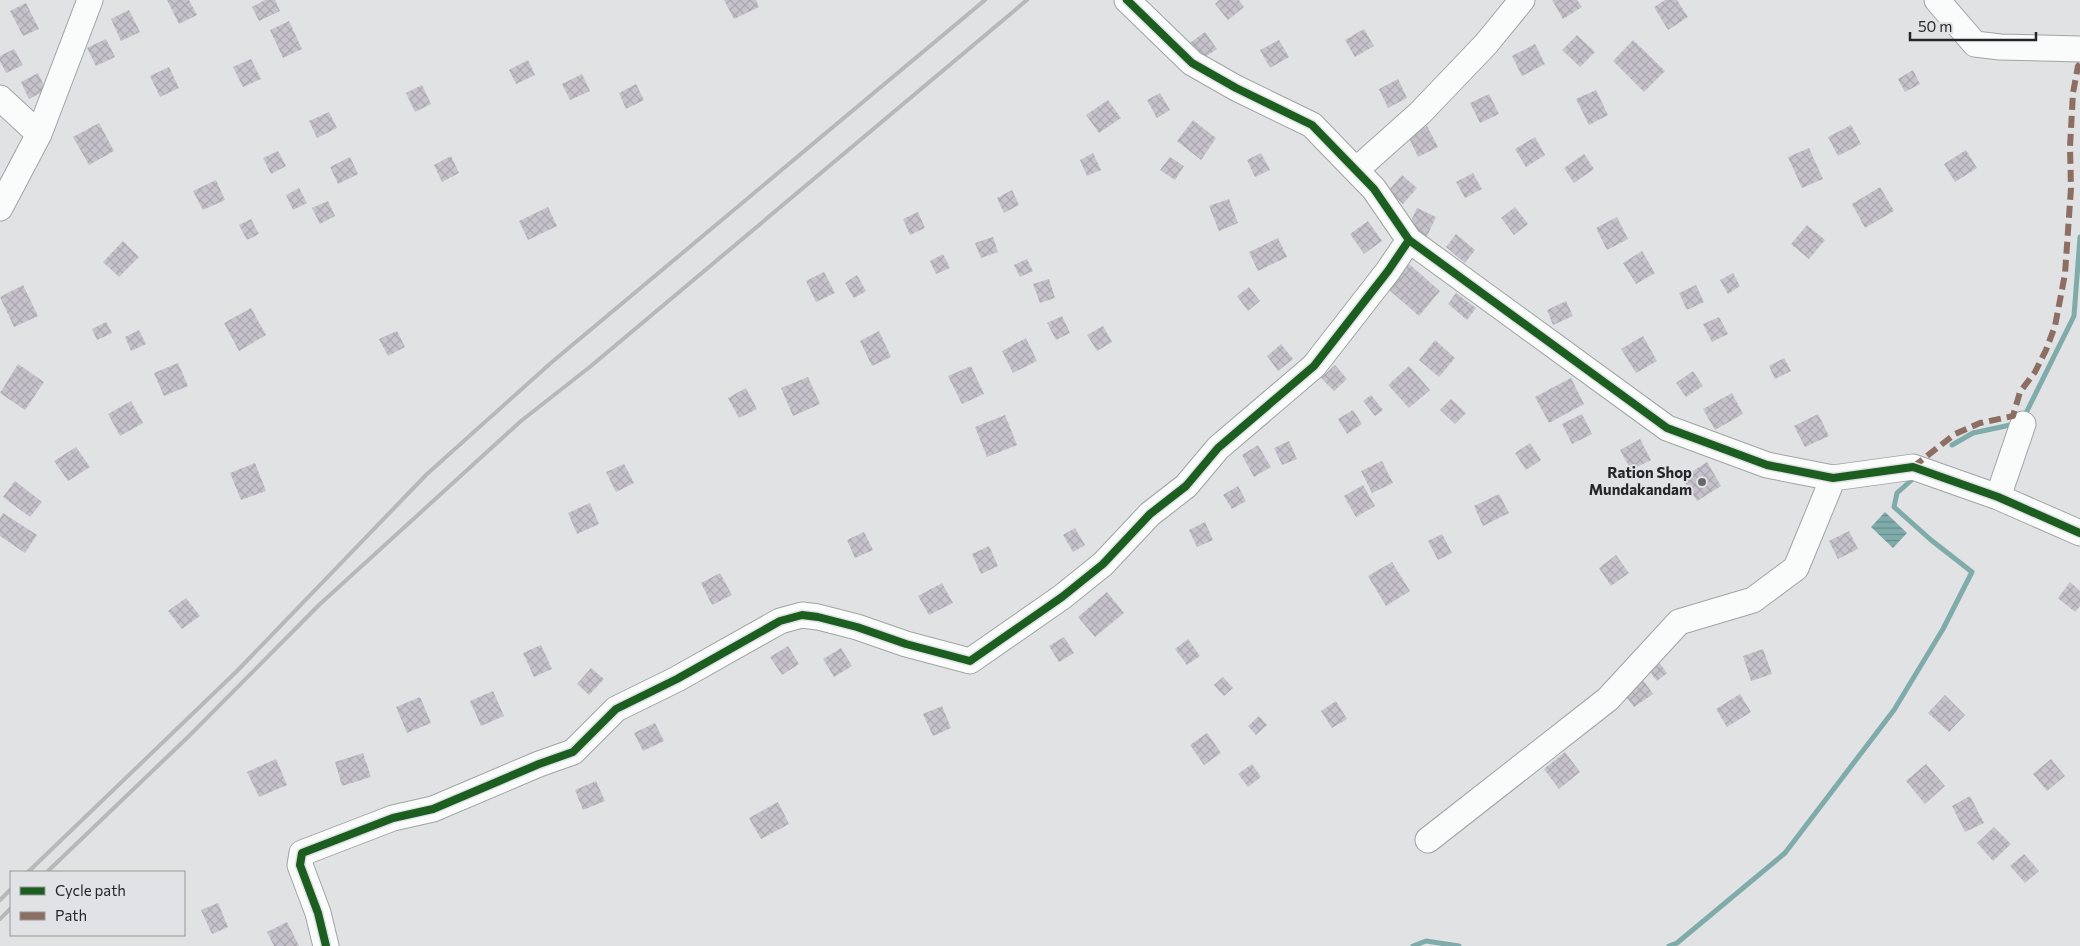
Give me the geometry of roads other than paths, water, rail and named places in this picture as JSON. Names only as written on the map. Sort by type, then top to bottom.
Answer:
[{"type":"street","points":[[0,208],[39,134],[90,0]]},
{"type":"street","points":[[1127,0],[1192,63],[1236,88],[1312,125],[1374,189],[1409,240],[1667,428],[1767,465],[1833,478],[1913,467],[1998,497],[2080,533]]},
{"type":"street","points":[[1356,170],[1420,113],[1486,44],[1522,0]]},
{"type":"street","points":[[1937,0],[1975,44],[2000,47],[2077,49]]},
{"type":"street","points":[[0,98],[39,134]]},
{"type":"street","points":[[326,946],[318,913],[300,865],[302,853],[393,818],[433,809],[539,764],[573,752],[616,709],[677,678],[780,621],[802,614],[818,617],[970,661],[1062,598],[1103,564],[1150,514],[1186,486],[1218,448],[1314,366],[1388,271],[1409,240]]},
{"type":"street","points":[[1998,497],[2023,424]]},
{"type":"street","points":[[1428,840],[1608,699],[1679,622],[1753,600],[1796,568],[1833,478]]},
{"type":"water","points":[[1885,512],[1907,533],[1893,548],[1871,527]]},
{"type":"waterway","points":[[2024,417],[2074,316],[2080,237]]},
{"type":"waterway","points":[[1952,445],[1973,433],[2015,424]]},
{"type":"waterway","points":[[1669,946],[1677,943],[1785,853],[1894,710],[1943,629],[1972,572],[1931,540],[1894,507],[1897,493],[1916,476]]},
{"type":"waterway","points":[[1413,946],[1426,941],[1459,946]]},
{"type":"railway","points":[[29,871],[236,672],[427,474],[552,362],[985,0]]},
{"type":"railway","points":[[48,871],[189,736],[319,605],[521,421],[591,366],[1027,0]]},
{"type":"railway","points":[[0,900],[10,890]]},
{"type":"railway","points":[[0,919],[10,909]]},
{"type":"place","name":"Ration Shop Mundakandam","points":[[1702,482]]}]
